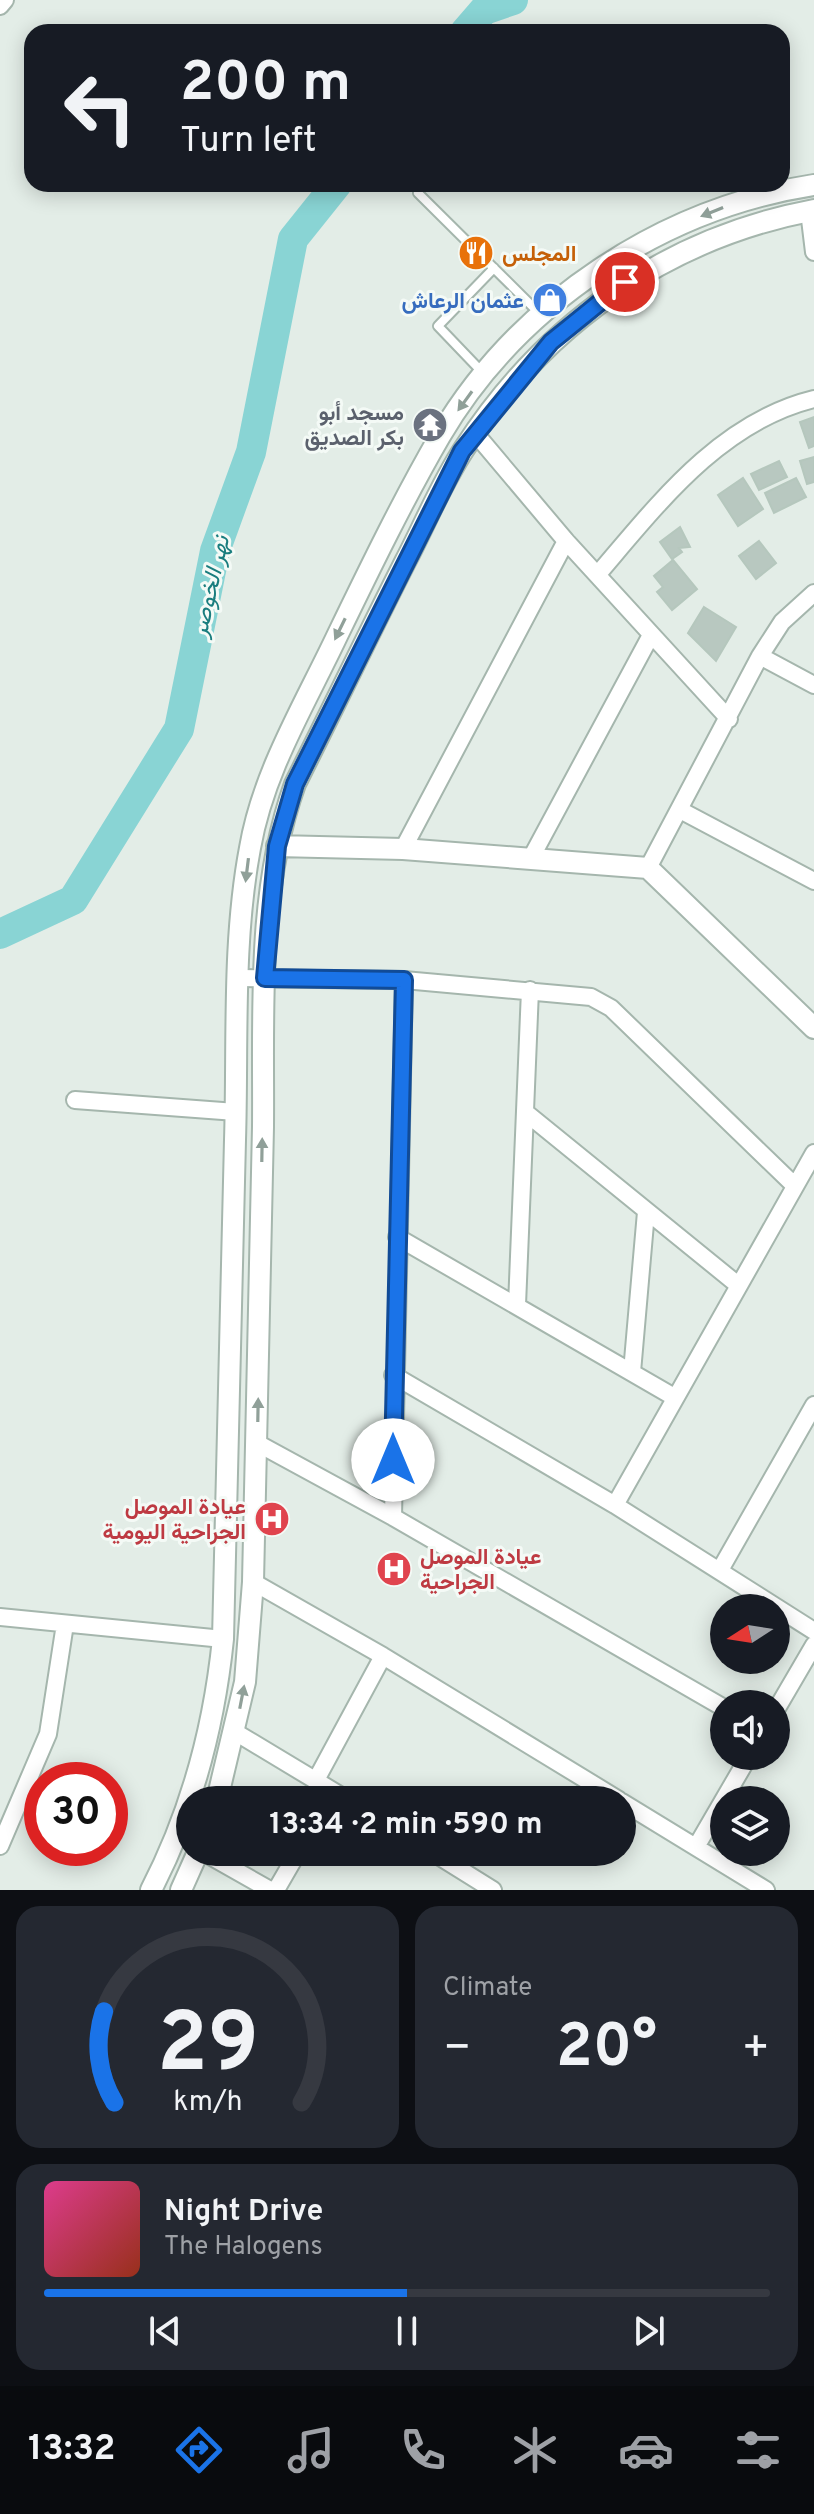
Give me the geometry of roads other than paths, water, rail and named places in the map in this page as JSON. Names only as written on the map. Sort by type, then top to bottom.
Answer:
[{"type":"street","points":[[0,6],[5,0]]},
{"type":"street","points":[[790,191],[814,185]]},
{"type":"street","points":[[151,1890],[194,1788],[218,1682],[223,1639],[239,978],[246,872],[259,805],[363,582],[442,433],[484,374],[579,284],[667,231],[720,208],[785,192]]},
{"type":"street","points":[[221,1786],[245,1682],[253,1582],[265,978],[277,846],[295,784],[389,595],[475,433],[551,342],[625,282],[691,247],[728,232],[811,211],[814,252]]},
{"type":"street","points":[[598,574],[668,492],[714,450],[754,424],[814,399]]},
{"type":"street","points":[[475,433],[566,541],[729,719]]},
{"type":"street","points":[[403,849],[566,541]]},
{"type":"street","points":[[363,582],[389,595]]},
{"type":"street","points":[[648,868],[760,656],[782,622],[814,593]]},
{"type":"street","points":[[531,858],[651,635]]},
{"type":"street","points":[[760,656],[814,685]]},
{"type":"street","points":[[680,810],[814,881]]},
{"type":"street","points":[[277,846],[403,849],[648,868],[814,1028]]},
{"type":"street","points":[[239,978],[404,980],[591,997],[611,1008],[795,1186]]},
{"type":"street","points":[[393,1517],[393,1375],[404,980]]},
{"type":"street","points":[[517,1305],[530,990]]},
{"type":"street","points":[[75,1100],[236,1112]]},
{"type":"street","points":[[525,1112],[738,1285]]},
{"type":"street","points":[[615,1505],[814,1153]]},
{"type":"street","points":[[632,1372],[646,1212]]},
{"type":"street","points":[[397,1237],[674,1397]]},
{"type":"street","points":[[393,1375],[615,1505],[814,1631]]},
{"type":"street","points":[[720,1570],[814,1405]]},
{"type":"street","points":[[257,1443],[393,1517],[710,1700]]},
{"type":"street","points":[[253,1582],[383,1656],[595,1786]]},
{"type":"street","points":[[0,1617],[223,1639]]},
{"type":"street","points":[[1,1843],[48,1734],[65,1624]]},
{"type":"street","points":[[788,1690],[814,1645]]},
{"type":"street","points":[[316,1780],[383,1656]]},
{"type":"street","points":[[235,1732],[323,1786]]},
{"type":"street","points":[[696,1847],[741,1770]]},
{"type":"street","points":[[636,1811],[696,1847],[743,1884],[766,1890]]},
{"type":"street","points":[[181,1890],[193,1866]]},
{"type":"street","points":[[226,1866],[270,1890]]},
{"type":"street","points":[[276,1890],[290,1866]]},
{"type":"street","points":[[454,1866],[490,1889]]},
{"type":"lane","points":[[418,193],[543,316]]},
{"type":"lane","points":[[484,374],[438,326],[494,268]]},
{"type":"waterway","name":"نهر الخوصر","points":[[472,24],[484,10],[513,0]]},
{"type":"waterway","name":"نهر الخوصر","points":[[0,934],[73,900],[179,729],[215,551],[251,452],[293,239],[331,192]]},
{"type":"place","name":"المجلس","points":[[476,253]]},
{"type":"place","name":"عثمان الرعاش","points":[[550,300]]},
{"type":"place","name":"مسجد أبو بكر الصديق","points":[[430,425]]},
{"type":"place","name":"عيادة الموصل الجراحية اليومية","points":[[272,1519]]},
{"type":"place","name":"عيادة الموصل الجراحية","points":[[394,1569]]}]
